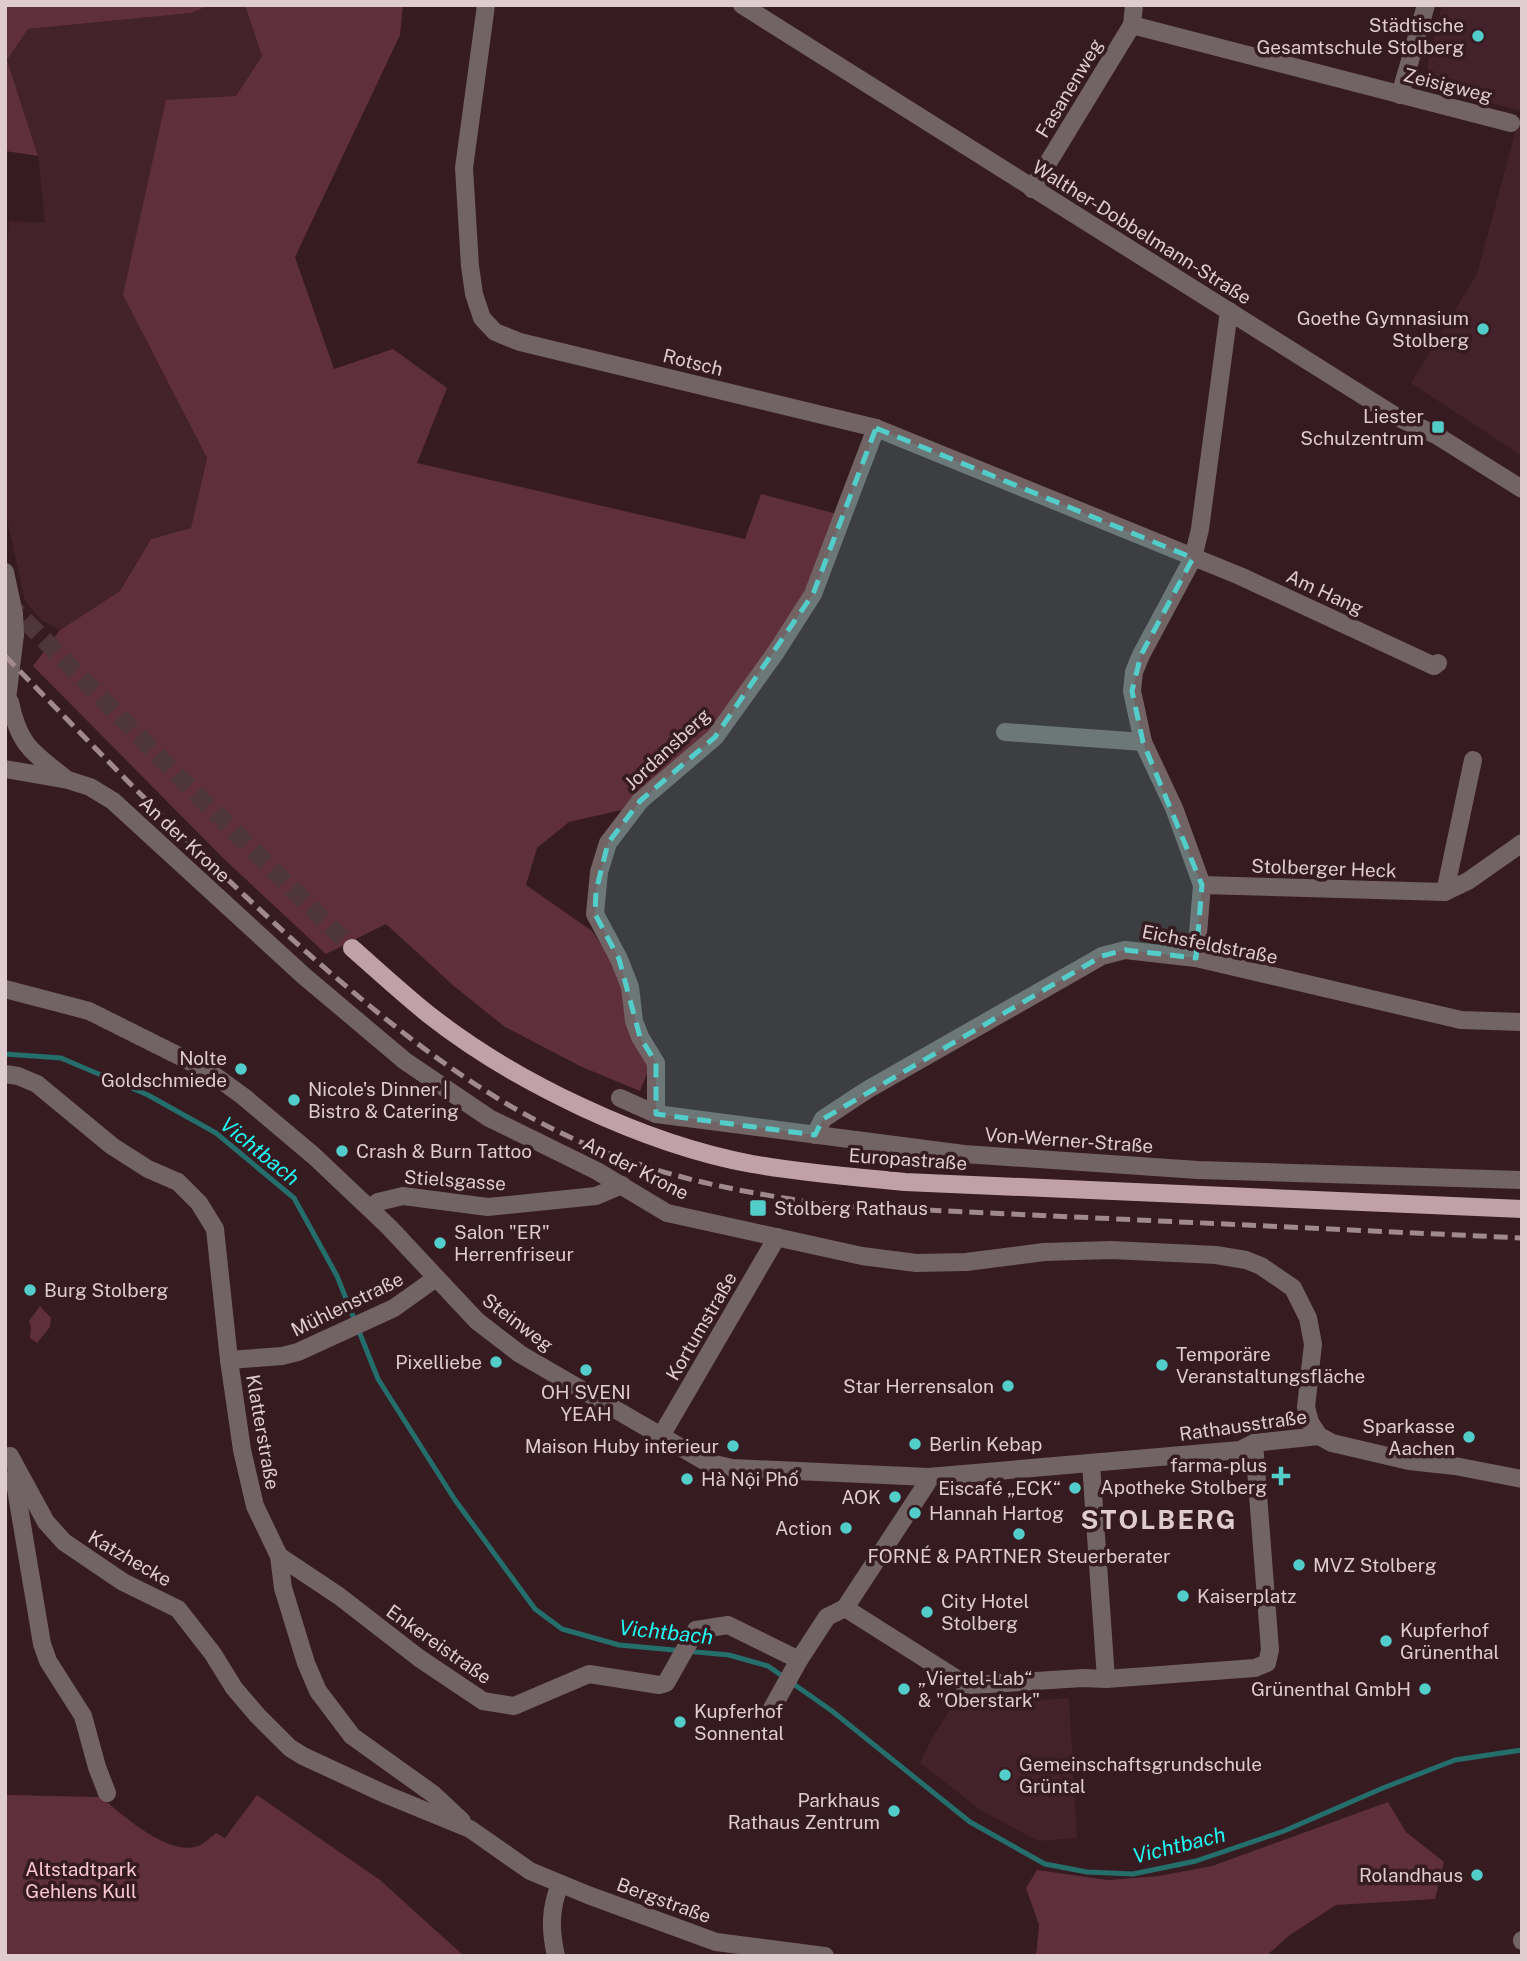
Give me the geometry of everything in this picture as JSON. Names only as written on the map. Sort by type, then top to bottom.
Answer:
[{"type":"main road","name":"Europastraße","points":[[352,948],[429,1014],[480,1051],[531,1082],[597,1114],[683,1146],[750,1164],[905,1182],[1522,1209]]},
{"type":"street","name":"Rotsch","points":[[486,5],[464,168],[474,295],[482,318],[495,332],[520,342],[876,428],[1192,558]]},
{"type":"street","name":"Walther-Dobbelmann-Straße","points":[[742,5],[1397,416],[1436,435],[1522,489]]},
{"type":"street","name":"Fasanenweg","points":[[1032,189],[1132,25],[1134,5]]},
{"type":"street","points":[[1401,95],[1426,5]]},
{"type":"street","name":"Zeisigweg","points":[[1132,25],[1511,123]]},
{"type":"street","points":[[1196,958],[1202,885],[1174,808],[1143,742],[1132,691],[1134,672],[1141,655],[1192,558],[1200,529],[1229,311]]},
{"type":"street","name":"Jordansberg","points":[[656,1114],[656,1063],[640,1037],[634,1021],[629,988],[619,959],[595,914],[599,872],[608,843],[640,801],[715,737],[776,652],[813,594],[876,428]]},
{"type":"street","name":"Am Hang","points":[[1192,558],[1240,576],[1434,666],[1438,663]]},
{"type":"street","points":[[5,572],[14,614],[15,635],[5,715]]},
{"type":"street","points":[[8,691],[15,728],[33,754],[68,780]]},
{"type":"street","points":[[1004,732],[1143,742]]},
{"type":"street","points":[[1446,892],[1473,760]]},
{"type":"street","name":"An der Krone","points":[[5,769],[68,780],[90,787],[113,801],[304,976],[405,1061],[489,1118],[622,1185],[667,1213],[862,1256],[916,1262],[966,1262],[1067,1250],[1216,1255],[1261,1266],[1286,1282],[1297,1293],[1304,1307],[1313,1344],[1306,1407],[1310,1422],[1319,1436]]},
{"type":"street","points":[[1446,892],[1468,881],[1522,843]]},
{"type":"street","name":"Stolberger Heck","points":[[1202,885],[1446,892]]},
{"type":"street","name":"Eichsfeldstraße","points":[[815,1135],[823,1119],[867,1090],[1102,956],[1125,950],[1196,958],[1461,1020],[1522,1022]]},
{"type":"street","name":"Steinweg","points":[[5,989],[89,1011],[198,1064],[287,1132],[370,1208],[477,1321],[520,1354],[706,1462],[732,1468],[928,1477],[1091,1464]]},
{"type":"street","name":"Klatterstraße","points":[[5,1074],[37,1084],[112,1146],[148,1169],[177,1182],[199,1203],[215,1229],[229,1360],[242,1450],[255,1506],[279,1556],[283,1588],[306,1663],[318,1691],[352,1736],[433,1794],[470,1829]]},
{"type":"street","name":"Von-Werner-Straße","points":[[620,1098],[656,1114],[964,1154],[1095,1164],[1352,1176],[1522,1180]]},
{"type":"street","name":"Stielsgasse","points":[[370,1208],[378,1202],[403,1196],[488,1207],[596,1196],[622,1185]]},
{"type":"street","name":"Kortumstraße","points":[[662,1436],[777,1237]]},
{"type":"street","name":"Mühlenstraße","points":[[229,1360],[282,1356],[342,1333],[403,1304],[436,1278]]},
{"type":"street","name":"Rathausstraße","points":[[1091,1464],[1240,1450],[1254,1443],[1319,1436],[1332,1443],[1409,1461],[1455,1466],[1522,1479]]},
{"type":"street","points":[[845,1608],[965,1684],[1106,1679],[1255,1668],[1264,1665],[1269,1660],[1270,1650],[1254,1443]]},
{"type":"street","name":"Katzhecke","points":[[107,1793],[83,1716],[48,1661],[42,1644],[30,1560],[10,1456],[46,1522],[64,1542],[123,1582],[178,1609],[213,1654],[234,1688],[290,1748],[387,1795],[470,1829],[499,1849]]},
{"type":"street","points":[[1091,1464],[1106,1679]]},
{"type":"street","points":[[770,1712],[828,1617],[845,1608],[927,1483],[928,1477]]},
{"type":"street","name":"Enkereistraße","points":[[279,1556],[339,1596],[419,1658],[483,1702],[514,1706],[589,1674],[659,1685],[670,1678],[696,1630],[727,1625],[797,1664]]},
{"type":"street","name":"Bergstraße","points":[[499,1849],[530,1871],[560,1884],[716,1942],[825,1956]]},
{"type":"street","points":[[556,1956],[551,1919],[553,1901],[560,1884]]},
{"type":"highlighted area","points":[[876,428],[1193,558],[1141,655],[1132,691],[1143,742],[1202,885],[1196,958],[1125,950],[1102,956],[823,1119],[815,1135],[656,1114],[656,1063],[640,1037],[619,959],[595,914],[596,891],[608,843],[640,801],[715,737],[813,594]]},
{"type":"shaded area","points":[[210,5],[245,5],[262,56],[236,96],[123,295],[207,458],[191,528],[151,539],[120,591],[60,630],[41,620],[25,601],[5,510],[5,266],[9,221],[45,223],[38,156],[7,59],[28,29],[191,13]]},
{"type":"shaded area","name":"Goethe Gymnasium Stolberg","points":[[1442,5],[1522,5],[1522,456],[1411,383],[1477,274],[1521,111],[1444,91],[1432,80],[1427,66]]},
{"type":"shaded area","name":"Gemeinschaftsgrundschule Grüntal","points":[[1069,1698],[1077,1838],[1038,1841],[982,1811],[920,1763],[957,1699],[968,1706]]},
{"type":"green space","points":[[5,5],[210,5],[191,13],[28,29],[7,60],[38,156],[5,151]]},
{"type":"green space","points":[[245,5],[403,5],[400,35],[295,257],[334,369],[393,349],[447,388],[417,463],[745,539],[761,494],[837,514],[805,590],[772,651],[712,733],[626,809],[569,822],[537,848],[526,885],[592,931],[613,962],[650,1066],[640,1091],[582,1067],[505,1027],[455,987],[386,924],[326,954],[224,859],[33,666],[60,630],[120,591],[151,539],[191,528],[207,458],[123,295],[166,100],[236,96],[262,56]]},
{"type":"green space","points":[[40,1306],[51,1318],[50,1327],[37,1343],[30,1338],[29,1321]]},
{"type":"green space","name":"Altstadtpark Gehlens Kull","points":[[5,1795],[101,1797],[146,1832],[174,1846],[186,1848],[200,1845],[216,1833],[225,1838],[257,1795],[380,1880],[464,1956],[5,1956]]},
{"type":"green space","points":[[1388,1802],[1406,1832],[1444,1862],[1435,1899],[1336,1905],[1290,1935],[1266,1956],[1036,1956],[1039,1925],[1026,1888],[1037,1870],[1108,1880],[1159,1876],[1212,1866]]},
{"type":"waterway","name":"Vichtbach","points":[[5,1054],[61,1058],[148,1095],[216,1133],[294,1198],[337,1276],[378,1379],[455,1500],[535,1609],[562,1629],[619,1645],[729,1655],[768,1666],[832,1711],[970,1822],[1045,1864],[1087,1872],[1133,1874],[1196,1861],[1284,1831],[1455,1760],[1522,1750]]},
{"type":"tunnel","points":[[6,601],[352,948]]},
{"type":"railway","points":[[5,656],[159,813],[238,889],[382,1016],[447,1065],[516,1109],[552,1129],[620,1158],[713,1185],[841,1206],[1522,1238]]},
{"type":"place","name":"Städtische Gesamtschule Stolberg","points":[[1478,36]]},
{"type":"place","name":"Goethe Gymnasium Stolberg","points":[[1483,329]]},
{"type":"place","name":"Liester Schulzentrum","points":[[1438,427]]},
{"type":"place","name":"Nolte Goldschmiede","points":[[241,1069]]},
{"type":"place","name":"Nicole's Dinner | Bistro & Catering","points":[[294,1100]]},
{"type":"place","name":"Crash & Burn Tattoo","points":[[342,1151]]},
{"type":"place","name":"Stolberg Rathaus","points":[[758,1208]]},
{"type":"place","name":"Salon \"ER\" Herrenfriseur","points":[[440,1243]]},
{"type":"place","name":"Burg Stolberg","points":[[30,1290]]},
{"type":"place","name":"Pixelliebe","points":[[496,1362]]},
{"type":"place","name":"Temporäre Veranstaltungsfläche","points":[[1162,1365]]},
{"type":"place","name":"OH SVENI YEAH","points":[[586,1370]]},
{"type":"place","name":"Star Herrensalon","points":[[1008,1386]]},
{"type":"place","name":"Sparkasse Aachen","points":[[1469,1437]]},
{"type":"place","name":"Berlin Kebap","points":[[915,1444]]},
{"type":"place","name":"Maison Huby interieur","points":[[733,1446]]},
{"type":"place","name":"farma-plus Apotheke Stolberg","points":[[1281,1476]]},
{"type":"place","name":"Hà Nội Phố","points":[[687,1479]]},
{"type":"place","name":"Eiscafé „ECK“","points":[[1075,1488]]},
{"type":"place","name":"AOK","points":[[895,1497]]},
{"type":"place","name":"Hannah Hartog","points":[[915,1513]]},
{"type":"place","name":"Action","points":[[846,1528]]},
{"type":"place","name":"FORNÉ & PARTNER Steuerberater","points":[[1019,1534]]},
{"type":"place","name":"MVZ Stolberg","points":[[1299,1565]]},
{"type":"place","name":"Kaiserplatz","points":[[1183,1596]]},
{"type":"place","name":"City Hotel Stolberg","points":[[927,1612]]},
{"type":"place","name":"Kupferhof Grünenthal","points":[[1386,1641]]},
{"type":"place","name":"„Viertel-Lab“ & \"Oberstark\"","points":[[904,1689]]},
{"type":"place","name":"Grünenthal GmbH","points":[[1425,1689]]},
{"type":"place","name":"Kupferhof Sonnental","points":[[680,1722]]},
{"type":"place","name":"Gemeinschaftsgrundschule Grüntal","points":[[1005,1775]]},
{"type":"place","name":"Parkhaus Rathaus Zentrum","points":[[894,1811]]},
{"type":"place","name":"Rolandhaus","points":[[1477,1875]]},
{"type":"district","name":"STOLBERG","points":[[1159,1519]]}]
